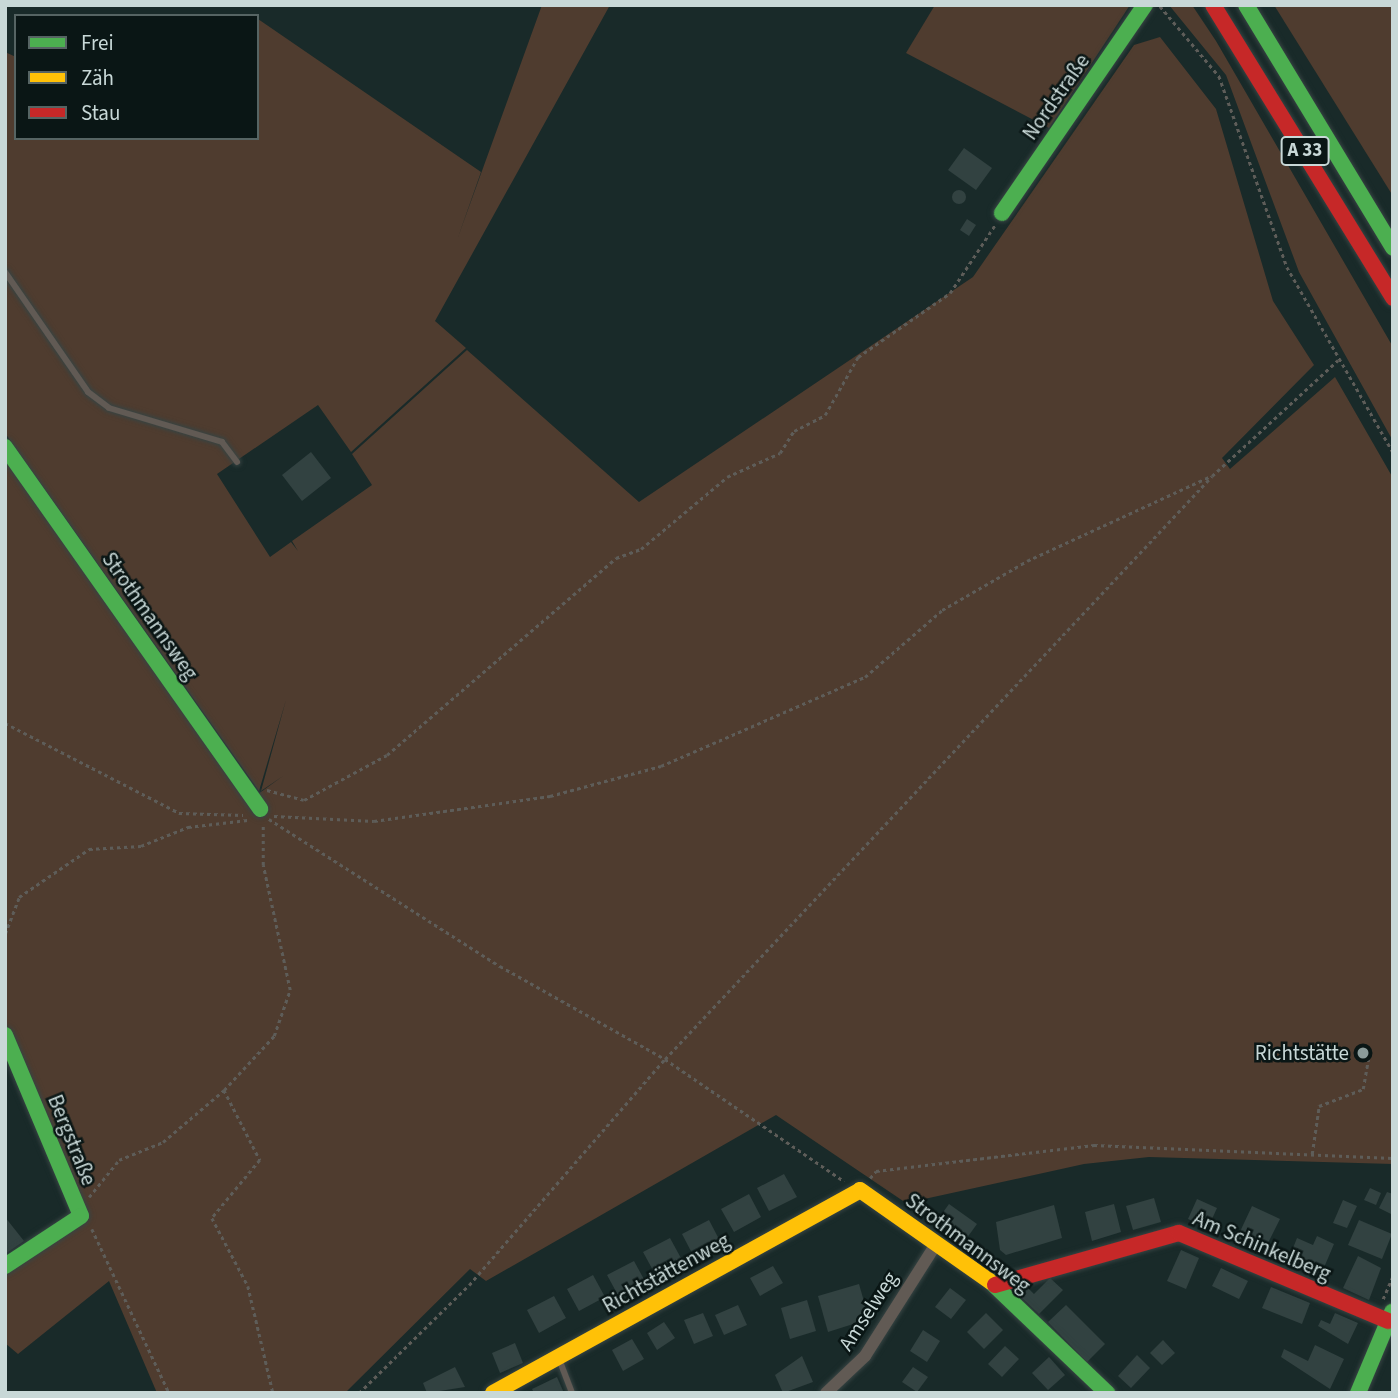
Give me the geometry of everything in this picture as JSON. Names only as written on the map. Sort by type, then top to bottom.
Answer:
[{"type":"main road","name":"Nordstraße","points":[[1002,213],[1145,5]]},
{"type":"main road","name":"A 33","points":[[1213,5],[1393,298]]},
{"type":"main road","name":"A 33","points":[[1246,5],[1393,248]]},
{"type":"main road","points":[[1332,146],[1393,228]]},
{"type":"main road","name":"Strothmannsweg","points":[[5,447],[259,813]]},
{"type":"main road","name":"Bergstraße","points":[[5,1035],[81,1216],[5,1266]]},
{"type":"main road","name":"Strothmannsweg","points":[[860,1190],[995,1285],[1107,1393]]},
{"type":"main road","name":"Richtstättenweg","points":[[493,1393],[860,1190]]},
{"type":"main road","name":"Am Schinkelberg","points":[[995,1285],[1179,1233],[1359,1310],[1386,1316]]},
{"type":"main road","points":[[1358,1393],[1386,1316]]},
{"type":"street","name":"Amselweg","points":[[826,1393],[865,1356],[936,1244]]},
{"type":"lane","points":[[5,272],[88,392],[109,408],[222,442],[237,462]]},
{"type":"lane","points":[[559,1357],[572,1393]]},
{"type":"path","points":[[1160,5],[1219,76],[1267,221],[1338,360],[1393,452]]},
{"type":"path","points":[[169,1393],[81,1216],[95,1184],[119,1160],[163,1142],[224,1090],[274,1036],[290,990],[263,865],[259,813],[266,790],[304,800],[387,755],[616,558],[641,549],[727,477],[780,453],[794,431],[825,415],[858,357],[950,293],[1002,213]]},
{"type":"path","points":[[359,1393],[469,1285],[665,1059],[1212,476],[1338,360]]},
{"type":"path","points":[[5,723],[179,813],[259,813],[374,821],[550,796],[661,766],[865,677],[942,611],[1027,561],[1212,476]]},
{"type":"path","points":[[5,934],[19,897],[89,849],[141,846],[188,827],[259,813],[500,966],[665,1059],[860,1190],[876,1171],[1094,1145],[1393,1158]]},
{"type":"path","points":[[1312,1154],[1320,1106],[1363,1089],[1368,1054]]},
{"type":"path","points":[[224,1090],[260,1160],[212,1218],[247,1286],[273,1393]]},
{"type":"path","points":[[1386,1316],[1393,1276]]},
{"type":"shaded area","points":[[542,5],[610,5],[435,321],[466,348],[351,452],[318,405],[217,474],[270,557],[291,542],[298,551],[292,541],[372,485],[352,454],[467,350],[639,502],[973,277],[1134,45],[1160,37],[1216,109],[1273,301],[1314,365],[1222,458],[1230,469],[1335,377],[1393,478],[1393,1164],[1149,1157],[1084,1164],[906,1203],[776,1115],[486,1281],[470,1269],[345,1393],[157,1393],[109,1281],[18,1354],[5,1343],[5,1271],[81,1216],[5,1035],[5,459],[247,802],[283,776],[261,791],[286,700],[259,791],[5,433],[5,52],[14,56],[14,140],[259,140],[259,20],[481,172],[457,240]]},
{"type":"shaded area","points":[[935,5],[1130,5],[1049,128],[906,53]]},
{"type":"shaded area","points":[[1169,5],[1192,5],[1216,41],[1393,347],[1393,441],[1299,272],[1226,75]]},
{"type":"shaded area","points":[[1274,5],[1393,5],[1393,196]]},
{"type":"building","points":[[964,148],[992,168],[976,190],[948,170]]},
{"type":"building","points":[[956,190],[962,190],[966,197],[962,204],[956,204],[952,200],[952,194]]},
{"type":"building","points":[[967,219],[976,225],[969,236],[960,230]]},
{"type":"building","points":[[311,452],[331,478],[302,501],[282,475]]},
{"type":"building","points":[[784,1174],[797,1197],[769,1211],[757,1188]]},
{"type":"building","points":[[1370,1188],[1381,1193],[1376,1205],[1364,1200]]},
{"type":"building","points":[[1387,1192],[1393,1194],[1393,1215],[1379,1208]]},
{"type":"building","points":[[749,1194],[761,1217],[734,1232],[721,1209]]},
{"type":"building","points":[[1154,1198],[1161,1222],[1133,1230],[1126,1206]]},
{"type":"building","points":[[1197,1199],[1217,1208],[1208,1228],[1188,1219]]},
{"type":"building","points":[[1343,1200],[1357,1206],[1347,1228],[1333,1223]]},
{"type":"building","points":[[949,1204],[977,1224],[964,1242],[936,1222]]},
{"type":"building","points":[[1114,1204],[1121,1232],[1092,1241],[1085,1212]]},
{"type":"building","points":[[1054,1205],[1062,1238],[1006,1255],[1000,1250],[996,1222]]},
{"type":"building","points":[[1252,1206],[1280,1219],[1264,1251],[1237,1238]]},
{"type":"building","points":[[5,1217],[24,1241],[5,1254]]},
{"type":"building","points":[[709,1220],[721,1243],[694,1257],[682,1234]]},
{"type":"building","points":[[1359,1220],[1392,1234],[1382,1259],[1348,1245]]},
{"type":"building","points":[[1317,1236],[1334,1244],[1320,1277],[1287,1263],[1297,1238],[1313,1245]]},
{"type":"building","points":[[670,1238],[682,1260],[655,1274],[643,1252]]},
{"type":"building","points":[[1181,1250],[1199,1258],[1186,1289],[1167,1281]]},
{"type":"building","points":[[1358,1256],[1381,1268],[1369,1300],[1343,1288]]},
{"type":"building","points":[[634,1261],[646,1283],[619,1297],[607,1275]]},
{"type":"building","points":[[773,1266],[783,1283],[760,1296],[750,1278]]},
{"type":"building","points":[[1221,1268],[1248,1281],[1239,1299],[1212,1286]]},
{"type":"building","points":[[593,1275],[605,1297],[579,1311],[567,1289]]},
{"type":"building","points":[[1050,1278],[1063,1290],[1039,1314],[1020,1296],[1028,1288],[1034,1294]]},
{"type":"building","points":[[859,1284],[869,1319],[828,1332],[818,1296]]},
{"type":"building","points":[[1271,1287],[1310,1303],[1302,1324],[1262,1308]]},
{"type":"building","points":[[950,1288],[966,1300],[951,1319],[935,1307]]},
{"type":"building","points":[[554,1296],[566,1318],[539,1333],[527,1310]]},
{"type":"building","points":[[807,1300],[816,1331],[790,1339],[781,1308]]},
{"type":"building","points":[[738,1305],[747,1325],[724,1335],[715,1315]]},
{"type":"building","points":[[1066,1305],[1105,1344],[1087,1362],[1048,1322]]},
{"type":"building","points":[[703,1313],[713,1336],[694,1344],[684,1320]]},
{"type":"building","points":[[986,1313],[1003,1330],[984,1349],[967,1332]]},
{"type":"building","points":[[1335,1313],[1358,1323],[1348,1344],[1318,1326],[1321,1320],[1330,1324]]},
{"type":"building","points":[[664,1322],[675,1338],[657,1350],[647,1333]]},
{"type":"building","points":[[923,1330],[940,1341],[927,1362],[910,1351]]},
{"type":"building","points":[[632,1339],[644,1359],[623,1371],[612,1350]]},
{"type":"building","points":[[1163,1340],[1175,1353],[1162,1365],[1150,1353]]},
{"type":"building","points":[[515,1343],[523,1363],[500,1373],[492,1353]]},
{"type":"building","points":[[1315,1345],[1344,1359],[1330,1389],[1281,1357],[1284,1349],[1308,1361]]},
{"type":"building","points":[[1005,1346],[1019,1359],[1002,1377],[988,1364]]},
{"type":"building","points":[[1137,1355],[1150,1368],[1131,1388],[1118,1376]]},
{"type":"building","points":[[802,1356],[813,1382],[783,1393],[775,1375]]},
{"type":"building","points":[[1049,1357],[1065,1375],[1048,1390],[1032,1373]]},
{"type":"building","points":[[455,1367],[465,1387],[427,1393],[423,1383]]},
{"type":"building","points":[[913,1367],[928,1377],[917,1392],[902,1382]]},
{"type":"building","points":[[557,1377],[564,1393],[534,1393],[532,1389]]},
{"type":"traffic: fast","points":[[1002,213],[1145,5]]},
{"type":"traffic: fast","points":[[1246,5],[1393,248]]},
{"type":"traffic: fast","points":[[5,447],[260,809]]},
{"type":"traffic: fast","points":[[5,1035],[81,1216],[5,1266]]},
{"type":"traffic: fast","points":[[991,1282],[1107,1393]]},
{"type":"traffic: fast","points":[[1358,1393],[1392,1312]]},
{"type":"traffic: slow","points":[[493,1393],[860,1190],[991,1282]]},
{"type":"traffic: jam","points":[[1213,5],[1393,298]]},
{"type":"traffic: jam","points":[[995,1285],[1179,1233],[1388,1321]]},
{"type":"place","name":"Richtstätte","points":[[1363,1053]]}]
